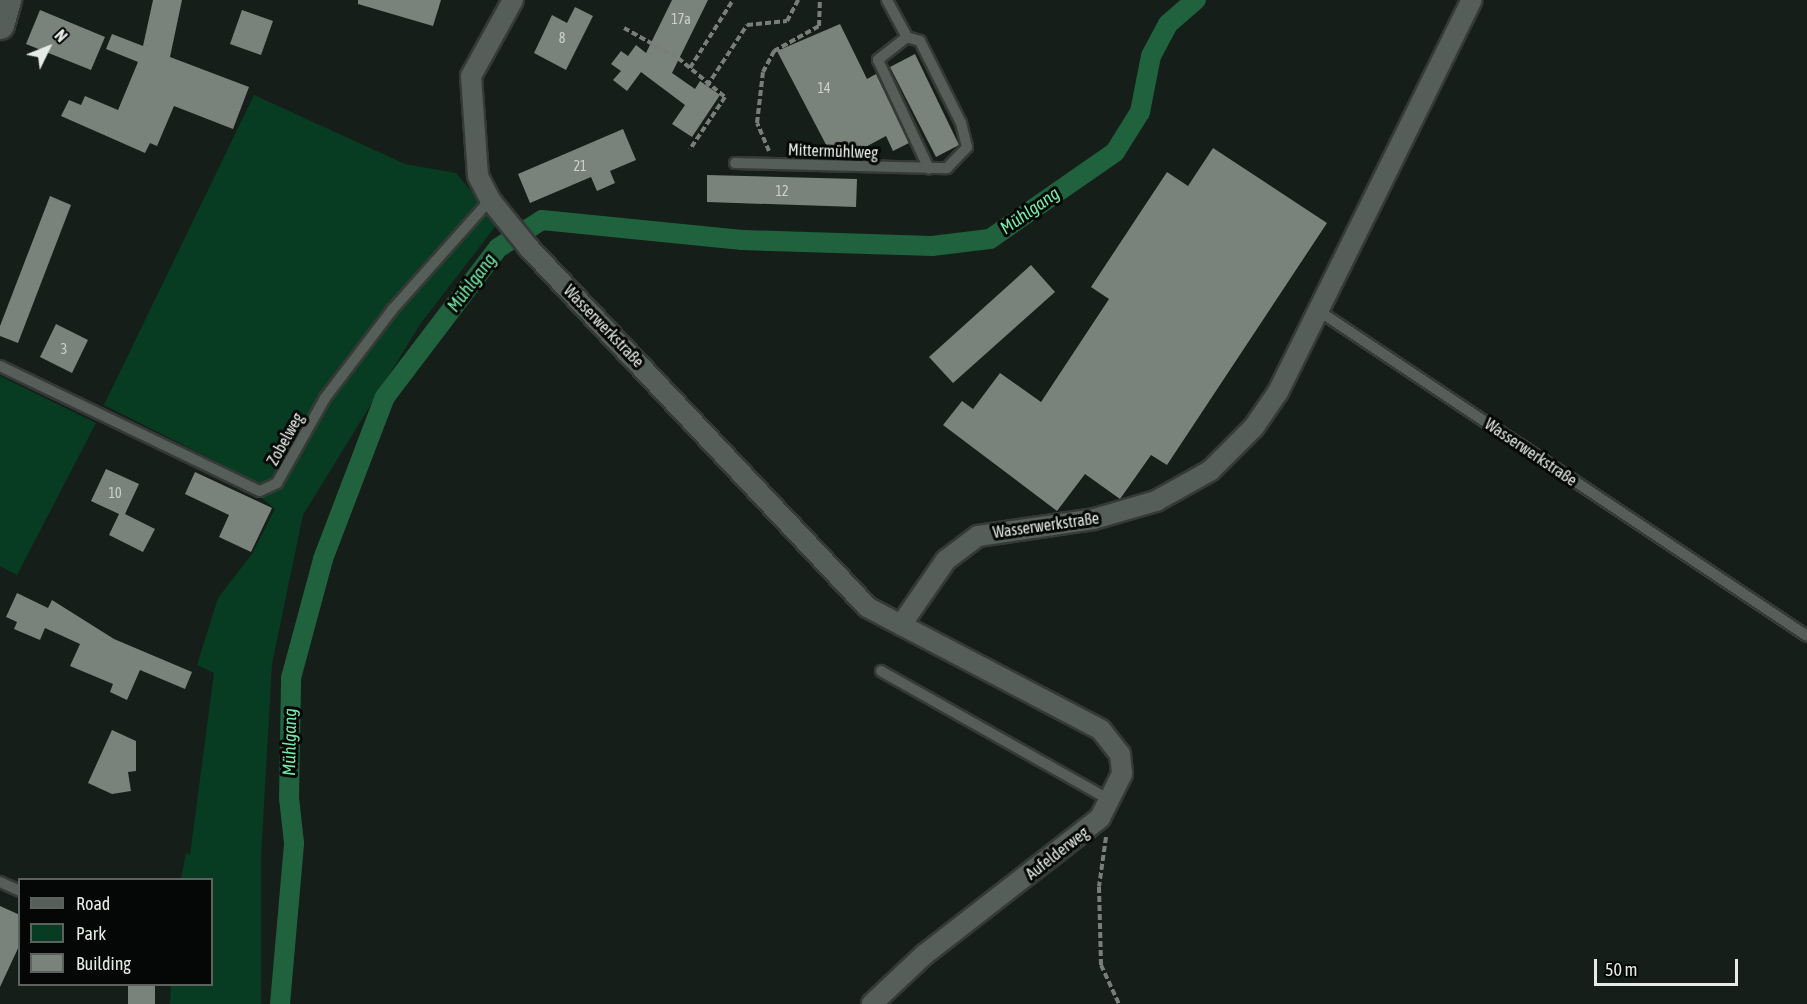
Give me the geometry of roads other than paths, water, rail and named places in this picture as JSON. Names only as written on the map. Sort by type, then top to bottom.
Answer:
[{"type":"street","name":"Wasserwerkstraße","points":[[513,0],[471,76],[478,176],[490,200],[529,248],[679,403],[842,585],[901,625],[946,560],[978,536],[1115,515],[1156,501],[1210,471],[1266,412],[1316,309]]},
{"type":"street","points":[[1316,309],[1472,0]]},
{"type":"street","name":"Aufelderweg","points":[[872,1004],[925,954],[1079,838],[1110,800],[1122,774],[1116,742],[901,625]]},
{"type":"lane","name":"Mittermühlweg","points":[[735,163],[947,168],[967,147],[961,123],[920,41],[907,37],[887,0]]},
{"type":"lane","points":[[907,37],[878,60],[929,169]]},
{"type":"lane","name":"Zobelweg","points":[[0,366],[260,491],[277,483],[325,398],[392,310],[490,200]]},
{"type":"lane","name":"Wasserwerkstraße","points":[[1316,309],[1807,636]]},
{"type":"lane","points":[[881,671],[1110,800]]},
{"type":"lane","points":[[0,882],[18,890]]},
{"type":"waterway","name":"Mühlgang","points":[[280,1004],[294,843],[289,798],[291,678],[323,559],[385,397],[498,248],[542,220],[742,240],[932,246],[990,239],[1115,152],[1140,112],[1151,56],[1168,24],[1196,0]]}]
